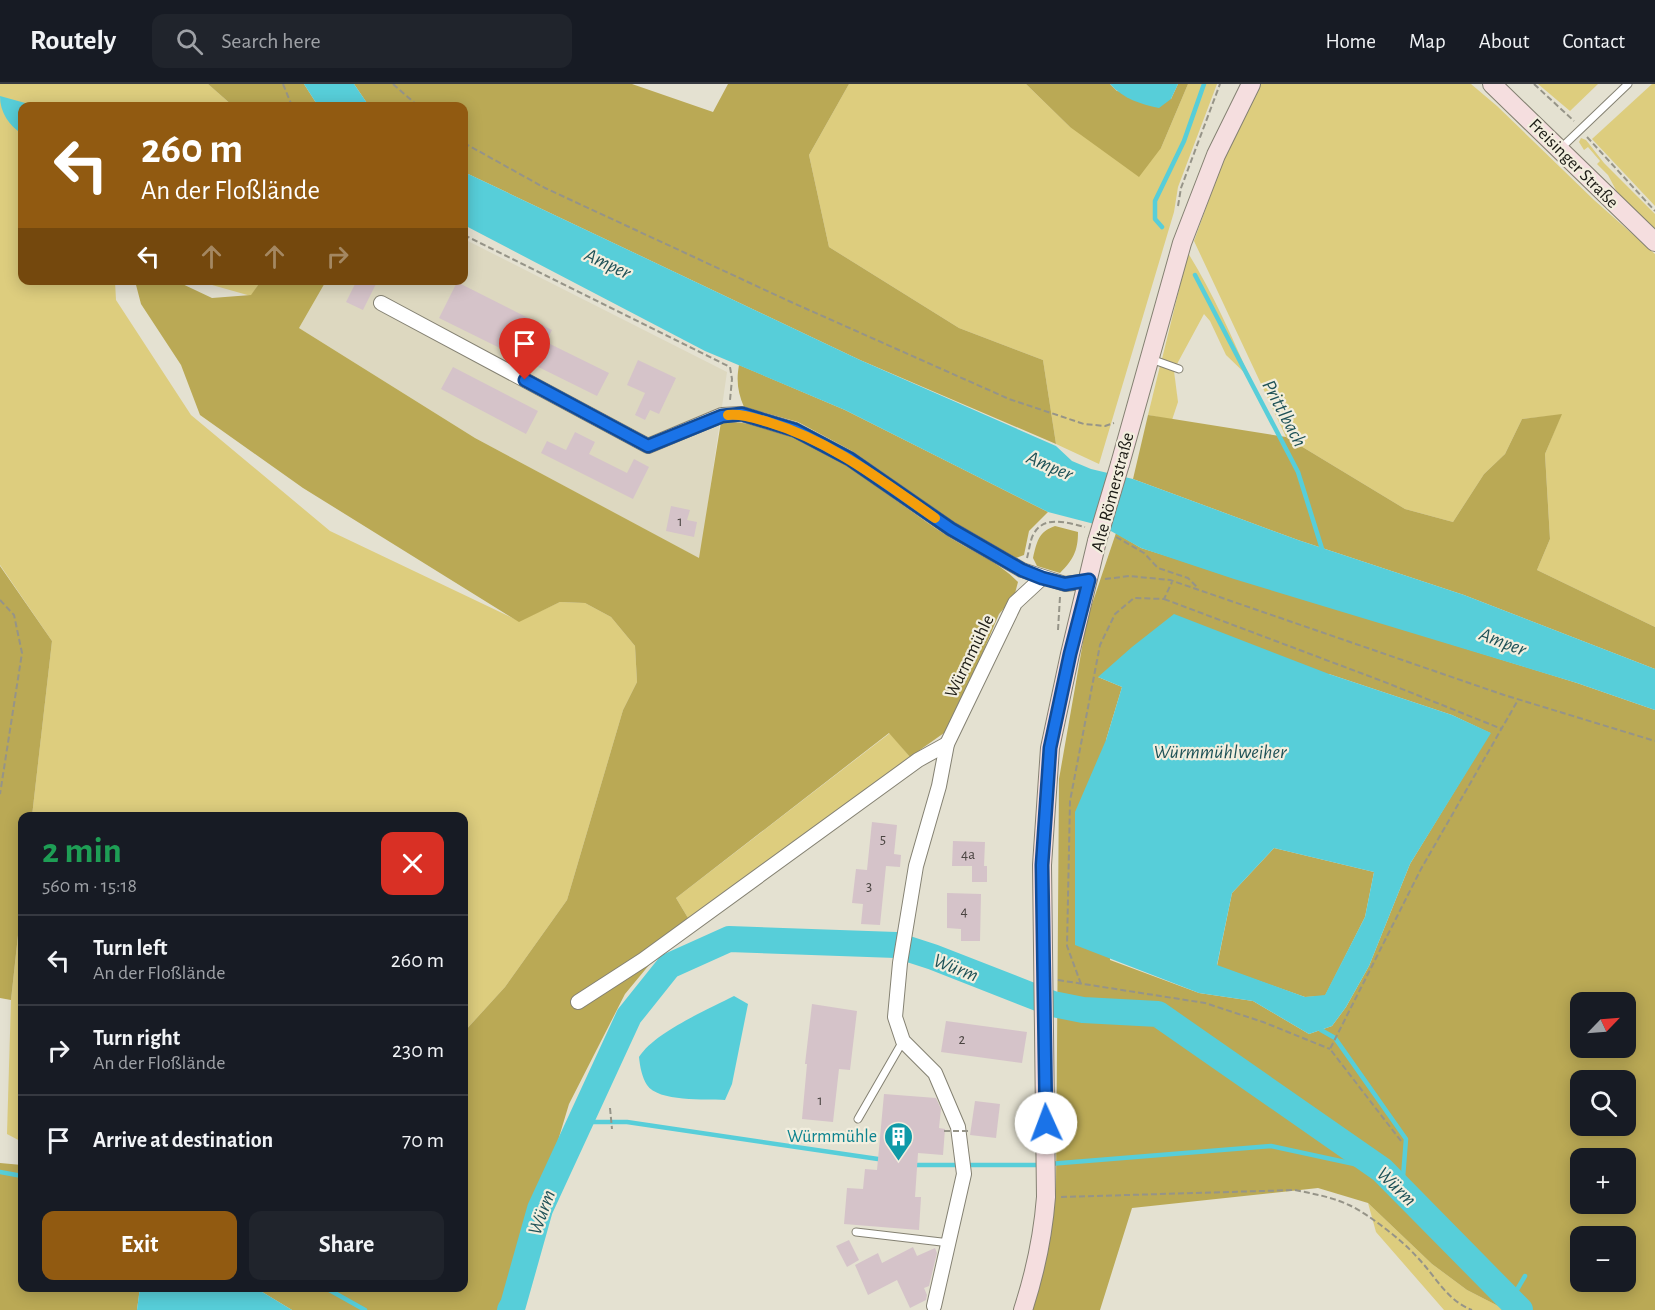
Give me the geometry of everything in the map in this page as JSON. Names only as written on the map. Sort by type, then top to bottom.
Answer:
[{"type":"main road","name":"Alte Römerstraße","points":[[1023,1310],[1033,1278],[1041,1239],[1046,1197],[1042,865],[1050,748],[1097,541],[1182,243],[1216,155],[1251,84]]},
{"type":"main road","name":"Freisinger Straße","points":[[1492,84],[1655,242]]},
{"type":"street","points":[[381,303],[648,446],[729,415],[742,414],[795,430],[850,459],[951,529],[1022,570],[1065,584],[1089,580]]},
{"type":"street","name":"Würmmühle","points":[[903,1041],[895,1017],[904,935],[916,866],[939,786],[947,744],[1015,603],[1042,578]]},
{"type":"street","points":[[578,1002],[643,960],[918,760],[947,744]]},
{"type":"street","points":[[903,1041],[935,1073],[958,1127],[964,1174],[934,1306]]},
{"type":"lane","points":[[1559,150],[1628,84]]},
{"type":"lane","points":[[1149,358],[1179,369]]},
{"type":"lane","points":[[858,1119],[903,1041]]},
{"type":"lane","points":[[856,1232],[950,1243]]},
{"type":"path","points":[[283,84],[290,102]]},
{"type":"path","points":[[393,84],[413,102]]},
{"type":"path","points":[[1534,84],[1569,114],[1603,156],[1655,211]]},
{"type":"path","points":[[468,144],[556,193],[791,302],[1009,399],[1084,424],[1105,426],[1119,421]]},
{"type":"path","points":[[468,237],[730,367],[732,379],[729,415]]},
{"type":"path","points":[[1022,570],[1033,535],[1042,525],[1054,521],[1067,523]]},
{"type":"path","points":[[1144,553],[1158,568],[1188,578],[1200,590]]},
{"type":"path","points":[[1089,580],[1129,576],[1173,581],[1518,700],[1655,741]]},
{"type":"path","points":[[1164,599],[1173,581]]},
{"type":"path","points":[[1081,984],[1067,945],[1070,801],[1100,645],[1114,614],[1134,598],[1164,599],[1502,729]]},
{"type":"path","points":[[0,600],[14,615],[22,653],[0,794]]},
{"type":"path","points":[[1330,1049],[1421,869],[1518,700]]},
{"type":"path","points":[[1042,978],[1204,1003],[1263,1022],[1330,1049],[1401,1142]]},
{"type":"path","points":[[610,1108],[612,1129]]},
{"type":"path","points":[[944,1131],[971,1131]]},
{"type":"path","points":[[1046,1197],[1295,1190],[1324,1195],[1351,1205],[1384,1229],[1416,1256],[1445,1292],[1464,1307],[1473,1310]]},
{"type":"shaded area","points":[[0,84],[208,84],[228,102],[18,102],[18,285],[115,285],[116,300],[191,415],[330,531],[519,621],[560,602],[585,603],[611,617],[635,646],[637,682],[623,710],[567,900],[505,987],[468,1028],[468,812],[32,812],[52,641],[0,565]]},
{"type":"shaded area","points":[[208,84],[304,84],[315,102],[228,102]]},
{"type":"shaded area","points":[[354,84],[632,84],[713,112],[728,84],[849,84],[809,155],[829,247],[959,328],[1043,360],[1056,444],[860,360],[468,174],[468,102],[366,102]]},
{"type":"shaded area","points":[[849,84],[1026,84],[1070,127],[1161,148],[1188,84],[1217,84],[1178,187],[1174,212],[1099,464],[1056,444],[1043,360],[959,328],[829,247],[809,155]]},
{"type":"shaded area","points":[[1026,84],[1110,84],[1117,91],[1171,99],[1178,84],[1188,84],[1161,148],[1139,177],[1070,127]]},
{"type":"shaded area","points":[[1261,84],[1471,84],[1655,254],[1655,627],[1537,570],[1550,539],[1545,454],[1561,415],[1522,419],[1505,454],[1484,474],[1453,522],[1405,509],[1286,437],[1194,241],[1224,158]]},
{"type":"shaded area","points":[[1538,84],[1598,84],[1570,111]]},
{"type":"shaded area","points":[[1652,84],[1655,84],[1655,206],[1592,139]]},
{"type":"shaded area","points":[[1581,138],[1586,140],[1604,163],[1655,214],[1655,230],[1617,192],[1608,175],[1597,164],[1600,161],[1588,147],[1584,150],[1579,142]]},
{"type":"shaded area","points":[[468,241],[727,372],[700,559],[475,438],[299,328],[324,285],[468,285]]},
{"type":"shaded area","points":[[1188,253],[1214,299],[1250,378],[1226,355],[1210,321],[1204,314],[1177,364],[1162,359]]},
{"type":"shaded area","points":[[136,285],[184,285],[212,298],[251,295],[258,285],[324,285],[299,328],[475,438],[699,558],[721,422],[753,425],[783,433],[812,446],[868,480],[946,535],[993,562],[1018,582],[1014,597],[999,614],[951,728],[910,757],[889,733],[676,898],[688,918],[625,994],[569,1104],[507,1310],[292,1310],[262,1292],[468,1292],[468,1028],[505,987],[567,900],[623,710],[637,682],[635,646],[611,617],[585,603],[560,602],[519,622],[303,488],[200,415],[181,365],[141,304]]},
{"type":"shaded area","points":[[212,285],[258,285],[251,296]]},
{"type":"shaded area","points":[[739,365],[845,410],[1048,512],[1029,531],[1024,555],[1016,558],[955,523],[852,451],[798,422],[744,407],[738,387]]},
{"type":"shaded area","points":[[1160,366],[1174,371],[1178,402],[1172,420],[1148,415]]},
{"type":"shaded area","points":[[1562,414],[1545,454],[1550,539],[1537,570],[1655,627],[1655,669],[1464,595],[1298,540],[1133,479],[1148,415],[1286,437],[1405,509],[1453,522],[1484,474],[1505,454],[1522,419]]},
{"type":"shaded area","points":[[1055,526],[1078,532],[1074,555],[1060,573],[1037,566],[1033,558],[1037,542],[1045,531]]},
{"type":"shaded area","points":[[1116,533],[1141,548],[1577,683],[1655,710],[1655,1310],[1506,1310],[1467,1290],[1432,1264],[1368,1203],[1318,1188],[1132,1208],[1100,1310],[1030,1310],[1056,1187],[1059,779],[1087,619]],"holes":[[[1329,674],[1452,715],[1490,733],[1410,864],[1369,966],[1346,1007],[1332,1026],[1309,1034],[1253,1001],[1199,993],[1110,960],[1106,740],[1122,687],[1098,677]]]},
{"type":"shaded area","points":[[0,566],[52,641],[32,812],[18,812],[18,935],[11,1000],[0,998]]},
{"type":"shaded area","points":[[890,733],[910,757],[688,918],[676,898]]},
{"type":"shaded area","points":[[1274,848],[1374,872],[1365,917],[1325,996],[1305,997],[1217,966],[1232,893]]},
{"type":"shaded area","points":[[18,935],[18,1140],[7,1134],[11,1000]]},
{"type":"shaded area","points":[[0,1163],[18,1165],[18,1292],[139,1292],[137,1310],[0,1310]]},
{"type":"shaded area","points":[[1368,1203],[1432,1264],[1467,1290],[1506,1310],[1444,1310],[1376,1232]]},
{"type":"water","points":[[304,84],[354,84],[366,102],[315,102]]},
{"type":"water","points":[[1110,84],[1178,84],[1171,99],[1159,108],[1133,100],[1121,94]]},
{"type":"water","points":[[0,96],[22,102],[18,102],[18,131],[6,118]]},
{"type":"water","name":"Amper","points":[[468,174],[860,360],[1056,446],[1072,461],[1091,469],[1133,479],[1298,540],[1464,595],[1655,669],[1655,710],[1577,683],[1234,579],[1141,548],[1102,526],[1048,512],[845,410],[705,351],[468,227]]},
{"type":"water","name":"Würmmühlweiher","points":[[1174,614],[1329,674],[1452,715],[1491,733],[1410,864],[1369,966],[1346,1007],[1332,1026],[1309,1034],[1253,1001],[1199,993],[1075,945],[1075,812],[1106,740],[1122,687],[1098,677]],"holes":[[[1274,848],[1374,872],[1365,917],[1325,995],[1305,997],[1217,965],[1232,893]]]},
{"type":"water","points":[[734,996],[748,1004],[732,1084],[725,1100],[672,1097],[661,1094],[647,1085],[639,1057],[647,1048],[682,1022]]},
{"type":"water","points":[[139,1292],[262,1292],[292,1310],[137,1310]]},
{"type":"building","points":[[354,285],[376,285],[363,310],[346,302]]},
{"type":"building","points":[[456,285],[463,285],[552,330],[546,342],[609,373],[597,396],[439,318]]},
{"type":"building","points":[[638,360],[676,378],[659,414],[650,410],[645,420],[635,415],[645,393],[627,385]]},
{"type":"building","points":[[453,367],[538,411],[526,434],[441,389]]},
{"type":"building","points":[[575,432],[595,442],[589,454],[627,473],[634,459],[649,467],[633,499],[541,453],[547,441],[566,450]]},
{"type":"building","points":[[671,506],[690,510],[687,520],[697,522],[694,537],[666,531]]},
{"type":"building","points":[[872,822],[897,825],[894,854],[901,855],[900,867],[886,866],[880,925],[861,924],[863,904],[852,903],[856,869],[867,870]]},
{"type":"building","points":[[953,841],[985,842],[984,866],[987,866],[987,882],[972,882],[972,866],[952,866]]},
{"type":"building","points":[[947,893],[981,894],[980,941],[961,941],[961,929],[947,928]]},
{"type":"building","points":[[812,1004],[857,1011],[850,1070],[839,1069],[833,1122],[802,1119]]},
{"type":"building","points":[[946,1021],[1027,1032],[1022,1063],[941,1052]]},
{"type":"building","name":"Würmmühle","points":[[884,1094],[936,1098],[941,1109],[939,1128],[945,1129],[943,1155],[918,1153],[915,1197],[921,1197],[919,1230],[844,1224],[847,1188],[863,1189],[865,1169],[877,1170]]},
{"type":"building","points":[[975,1101],[1000,1104],[996,1138],[970,1135]]},
{"type":"building","points":[[849,1240],[859,1260],[847,1267],[836,1246]]},
{"type":"building","points":[[913,1247],[917,1256],[935,1248],[937,1253],[929,1286],[924,1288],[927,1295],[926,1300],[910,1308],[897,1280],[868,1295],[855,1265],[878,1253],[882,1263]]},
{"type":"waterway","name":"Prittlbach","points":[[1162,227],[1155,219],[1155,201],[1184,141],[1204,84]]},
{"type":"waterway","name":"Prittlbach","points":[[1195,275],[1298,472],[1323,552]]},
{"type":"waterway","name":"Würm","points":[[510,1310],[540,1209],[629,1016],[669,966],[729,939],[896,945],[1053,1004],[1083,1010],[1158,1014],[1382,1170],[1520,1310]]},
{"type":"waterway","points":[[1321,1030],[1335,1038],[1406,1139],[1402,1190]]},
{"type":"waterway","points":[[580,1122],[627,1122],[878,1159]]},
{"type":"waterway","points":[[1049,1164],[1271,1146],[1382,1170]]},
{"type":"waterway","points":[[917,1165],[1041,1165]]},
{"type":"waterway","points":[[0,1172],[18,1175]]},
{"type":"waterway","points":[[1511,1300],[1525,1276]]},
{"type":"waterway","points":[[333,1292],[365,1310]]},
{"type":"slow traffic","points":[[728,415],[742,414],[795,430],[850,459],[935,518]]},
{"type":"place","name":"Würmmühle","points":[[898,1162]]},
{"type":"route","points":[[525,380],[648,446],[663,438],[729,415],[742,414],[795,430],[850,459],[951,529],[1022,570],[1065,584],[1089,580],[1050,748],[1042,865],[1046,1123]]}]
